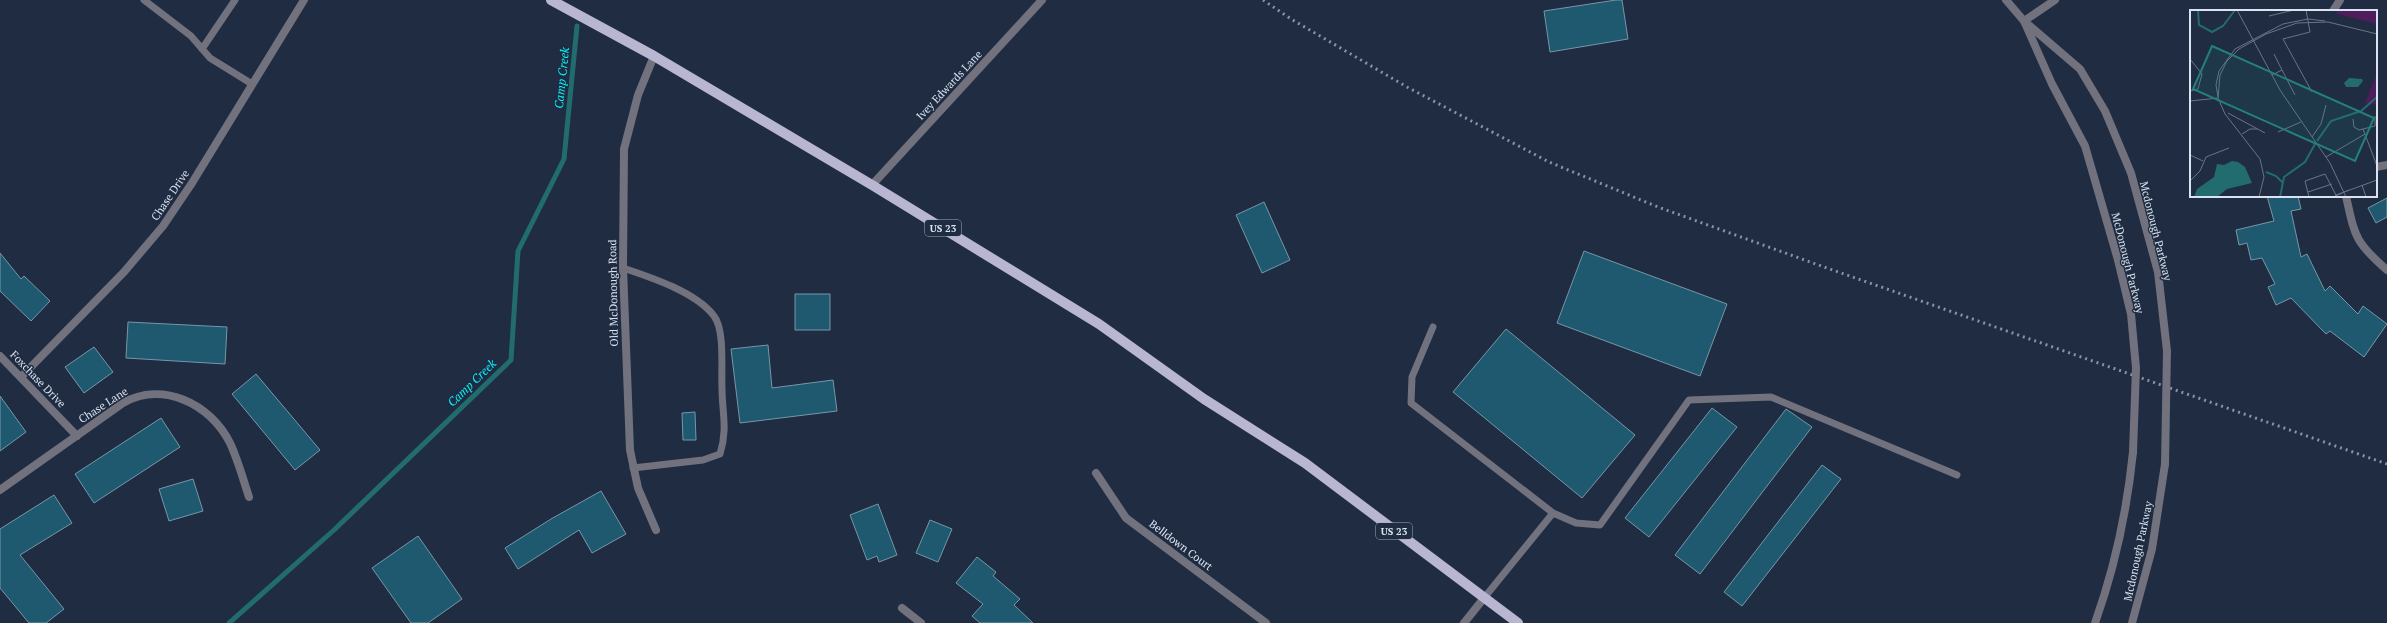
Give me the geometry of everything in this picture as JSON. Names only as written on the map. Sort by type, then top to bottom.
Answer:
[{"type":"main road","name":"US 23","points":[[551,0],[654,56],[872,185],[1099,324],[1204,399],[1305,463],[1518,623]]},
{"type":"street","name":"Chase Drive","points":[[21,377],[124,272],[163,226],[192,183],[304,0]]},
{"type":"street","name":"Ivey Edwards Lane","points":[[872,185],[1042,0]]},
{"type":"street","name":"McDonough Parkway","points":[[2006,0],[2024,21],[2052,84],[2085,146],[2118,260],[2131,314],[2136,368],[2133,452],[2123,525],[2115,561],[2095,623]]},
{"type":"street","points":[[2024,21],[2054,0]]},
{"type":"street","points":[[2334,10],[2340,0]]},
{"type":"street","name":"Mcdonough Parkway","points":[[2024,21],[2080,69],[2105,111],[2131,174],[2158,272],[2167,351],[2166,464],[2152,549],[2132,623]]},
{"type":"street","name":"Old McDonough Road","points":[[654,56],[638,95],[624,149],[623,268],[630,450],[638,488],[656,530]]},
{"type":"street","points":[[2377,167],[2387,164]]},
{"type":"street","points":[[2346,197],[2354,231],[2359,242],[2365,251],[2387,270]]},
{"type":"street","name":"Foxchase Drive","points":[[0,356],[77,436]]},
{"type":"street","name":"Chase Lane","points":[[0,490],[123,403],[136,396],[162,394],[185,399],[205,413],[224,434],[230,442],[250,497]]},
{"type":"street","name":"Belldown Court","points":[[1096,473],[1126,518],[1266,623]]},
{"type":"street","points":[[1464,623],[1484,598]]},
{"type":"street","points":[[902,608],[922,623]]},
{"type":"lane","points":[[144,0],[191,36],[210,58],[252,84]]},
{"type":"lane","points":[[202,49],[235,0]]},
{"type":"lane","points":[[623,268],[656,280],[696,300],[714,316],[721,335],[725,437],[720,454],[703,460],[633,468]]},
{"type":"lane","points":[[1433,327],[1412,377],[1411,403],[1553,513],[1576,523],[1600,525],[1689,400],[1770,398],[1957,475]]},
{"type":"lane","points":[[1484,598],[1553,513]]},
{"type":"building","points":[[1622,0],[1628,39],[1550,52],[1544,11]]},
{"type":"building","points":[[2267,197],[2298,197],[2301,209],[2291,211],[2301,257],[2307,254],[2325,291],[2330,286],[2358,314],[2363,306],[2387,324],[2364,357],[2330,331],[2326,334],[2291,298],[2276,305],[2268,287],[2275,284],[2262,258],[2251,260],[2247,243],[2239,245],[2236,230],[2274,221]]},
{"type":"building","points":[[2387,198],[2387,217],[2376,223],[2368,208]]},
{"type":"building","points":[[1264,202],[1290,260],[1262,273],[1236,215]]},
{"type":"building","points":[[1584,251],[1727,304],[1700,376],[1557,323]]},
{"type":"building","points":[[0,253],[21,279],[24,276],[50,301],[31,321],[0,291]]},
{"type":"building","points":[[795,294],[830,294],[830,330],[795,330]]},
{"type":"building","points":[[128,322],[227,327],[225,364],[126,358]]},
{"type":"building","points":[[1506,329],[1635,435],[1582,498],[1453,392]]},
{"type":"building","points":[[768,345],[772,388],[833,380],[837,411],[740,423],[731,349]]},
{"type":"building","points":[[94,347],[113,372],[84,393],[65,367]]},
{"type":"building","points":[[256,374],[320,450],[295,470],[232,394]]},
{"type":"building","points":[[0,396],[26,432],[0,451]]},
{"type":"building","points":[[1712,408],[1737,427],[1649,537],[1625,518]]},
{"type":"building","points":[[1786,409],[1812,427],[1700,574],[1675,555]]},
{"type":"building","points":[[695,412],[696,440],[683,440],[682,413]]},
{"type":"building","points":[[161,418],[180,447],[94,503],[75,474]]},
{"type":"building","points":[[1822,465],[1841,479],[1742,606],[1724,592]]},
{"type":"building","points":[[193,479],[203,511],[169,521],[159,489]]},
{"type":"building","points":[[601,491],[626,534],[592,553],[579,530],[518,569],[505,548],[551,519]]},
{"type":"building","points":[[54,495],[72,523],[20,555],[64,609],[46,623],[29,623],[0,588],[0,529]]},
{"type":"building","points":[[878,504],[897,555],[879,562],[877,556],[867,560],[850,515]]},
{"type":"building","points":[[930,520],[952,529],[938,562],[916,553]]},
{"type":"building","points":[[418,536],[462,599],[428,623],[411,623],[372,568]]},
{"type":"building","points":[[977,557],[996,572],[993,576],[1020,599],[1014,605],[1033,623],[980,623],[972,616],[983,604],[956,583]]},
{"type":"waterway","name":"Camp Creek","points":[[229,623],[334,530],[511,360],[518,251],[564,159],[577,26]]},
{"type":"railway","points":[[1263,0],[1291,19],[1407,87],[1549,162],[1658,207],[1824,267],[2387,464]]}]
